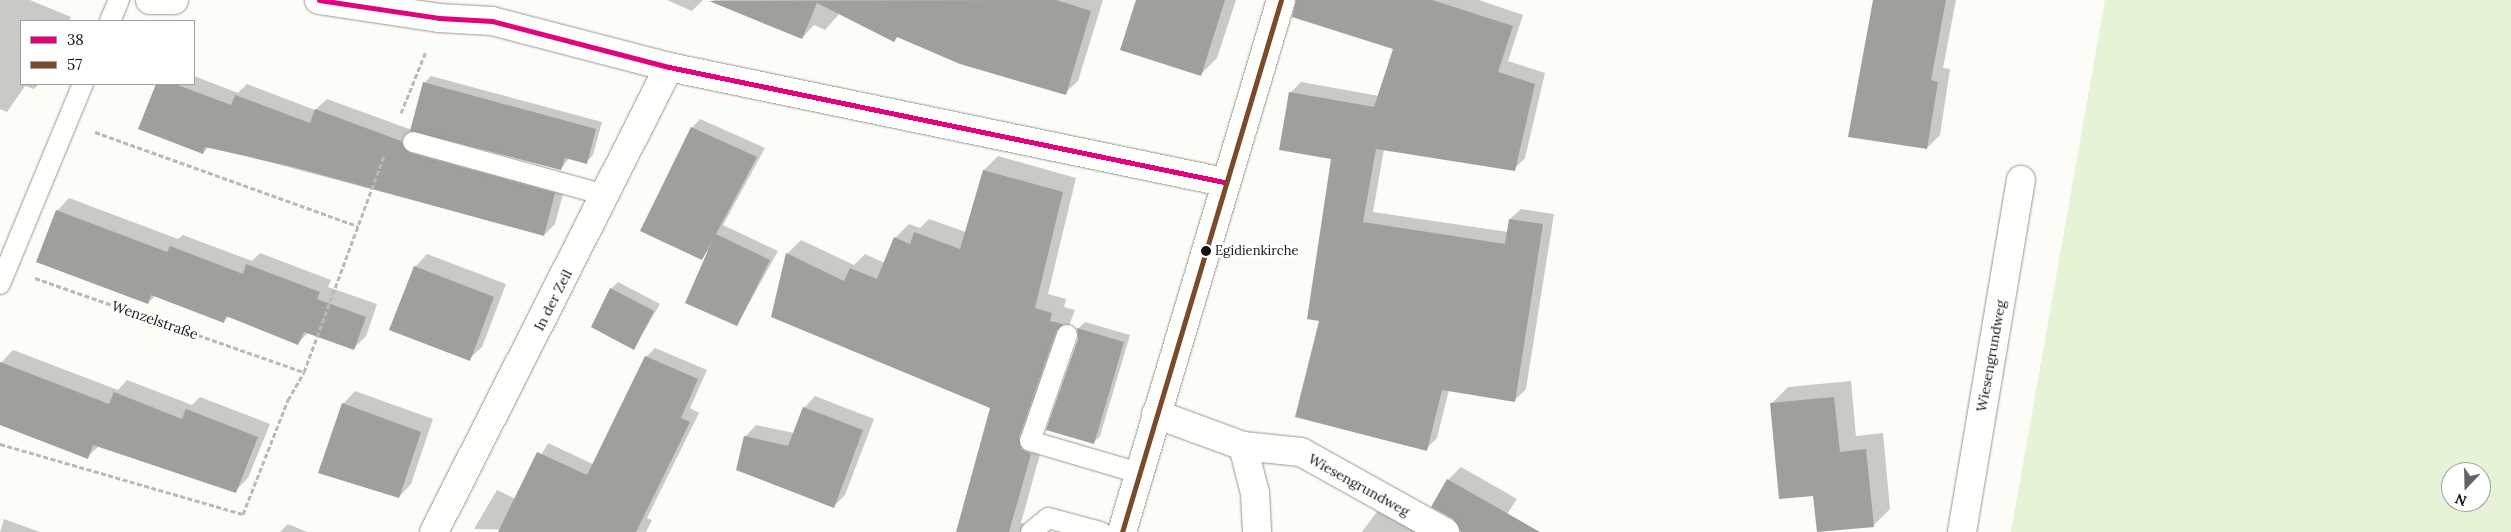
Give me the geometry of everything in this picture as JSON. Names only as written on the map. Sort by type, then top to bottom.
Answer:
[{"type":"street","points":[[150,0],[174,0]]},
{"type":"street","points":[[319,0],[440,18],[494,10],[669,67],[1224,182]]},
{"type":"street","points":[[1122,532],[1224,182],[1282,0]]},
{"type":"street","name":"In der Zeil","points":[[434,532],[606,195],[669,67]]},
{"type":"street","name":"Wiesengrundweg","points":[[1962,532],[2021,180]]},
{"type":"street","name":"Wiesengrundweg","points":[[1156,414],[1243,446],[1301,452],[1445,532]]},
{"type":"street","points":[[1243,446],[1255,493],[1257,532]]},
{"type":"lane","points":[[110,20],[119,0]]},
{"type":"lane","points":[[3,276],[83,85]]},
{"type":"lane","points":[[412,142],[606,195]]},
{"type":"lane","points":[[1067,335],[1030,441],[1139,473]]},
{"type":"lane","points":[[1031,532],[1048,518],[1101,532]]},
{"type":"path","points":[[399,117],[440,18]]},
{"type":"path","points":[[66,122],[358,226]]},
{"type":"path","points":[[0,444],[243,514],[288,400],[304,372],[388,144]]},
{"type":"path","name":"Wenzelstraße","points":[[3,276],[304,372]]},
{"type":"green space","points":[[2105,0],[2511,0],[2511,532],[2011,532]]},
{"type":"building","points":[[1056,0],[1091,11],[1066,95],[960,64],[897,37],[894,42],[817,3],[802,39],[709,1]]},
{"type":"building","points":[[1136,0],[1225,0],[1201,76],[1120,50]]},
{"type":"building","points":[[1296,0],[1432,0],[1513,26],[1498,72],[1535,84],[1515,171],[1376,149],[1363,222],[1505,244],[1509,219],[1543,224],[1515,402],[1442,390],[1427,451],[1295,417],[1319,321],[1307,319],[1331,159],[1279,150],[1289,92],[1374,107],[1393,49],[1292,17]]},
{"type":"building","points":[[1873,0],[1946,0],[1931,80],[1938,82],[1927,149],[1848,137]]},
{"type":"building","points":[[423,82],[596,129],[587,164],[565,158],[561,170],[410,131]]},
{"type":"building","points":[[156,85],[178,85],[231,105],[235,95],[310,123],[315,109],[401,141],[410,153],[555,193],[544,236],[293,167],[205,147],[203,154],[138,129]]},
{"type":"building","points":[[691,127],[757,157],[716,234],[770,260],[737,326],[685,303],[713,239],[702,260],[640,231]]},
{"type":"building","points":[[983,170],[1063,192],[1035,308],[1052,313],[1050,321],[1063,324],[1056,331],[1019,437],[1021,449],[1031,454],[1009,532],[956,532],[990,408],[771,317],[786,253],[844,281],[850,268],[877,279],[894,237],[910,244],[914,232],[960,249]]},
{"type":"building","points":[[56,210],[167,252],[170,246],[243,274],[246,264],[320,292],[317,299],[366,317],[354,350],[304,332],[298,345],[226,316],[224,323],[151,295],[148,304],[36,262]]},
{"type":"building","points":[[414,266],[494,297],[470,361],[389,330]]},
{"type":"building","points":[[610,288],[654,311],[634,350],[591,327]]},
{"type":"building","points":[[1077,328],[1124,342],[1094,444],[1046,430],[1078,339]]},
{"type":"building","points":[[645,356],[698,379],[681,418],[690,422],[636,532],[498,532],[537,452],[587,475]]},
{"type":"building","points":[[0,362],[109,404],[114,392],[182,419],[186,409],[258,437],[236,493],[93,445],[88,459],[0,425]]},
{"type":"building","points":[[1834,397],[1840,452],[1866,449],[1874,527],[1817,532],[1813,496],[1779,499],[1770,403]]},
{"type":"building","points":[[342,403],[421,432],[399,498],[318,473]]},
{"type":"building","points":[[803,407],[863,430],[834,508],[736,470],[744,436],[788,446]]},
{"type":"building","points":[[1447,479],[1540,532],[1461,532],[1453,519],[1431,507]]},
{"type":"transit line","name":"38","points":[[319,0],[439,18],[492,21],[669,67],[1224,182]]},
{"type":"transit line","name":"57","points":[[1122,532],[1281,0]]},
{"type":"place","name":"Egidienkirche","points":[[1206,251]]}]
